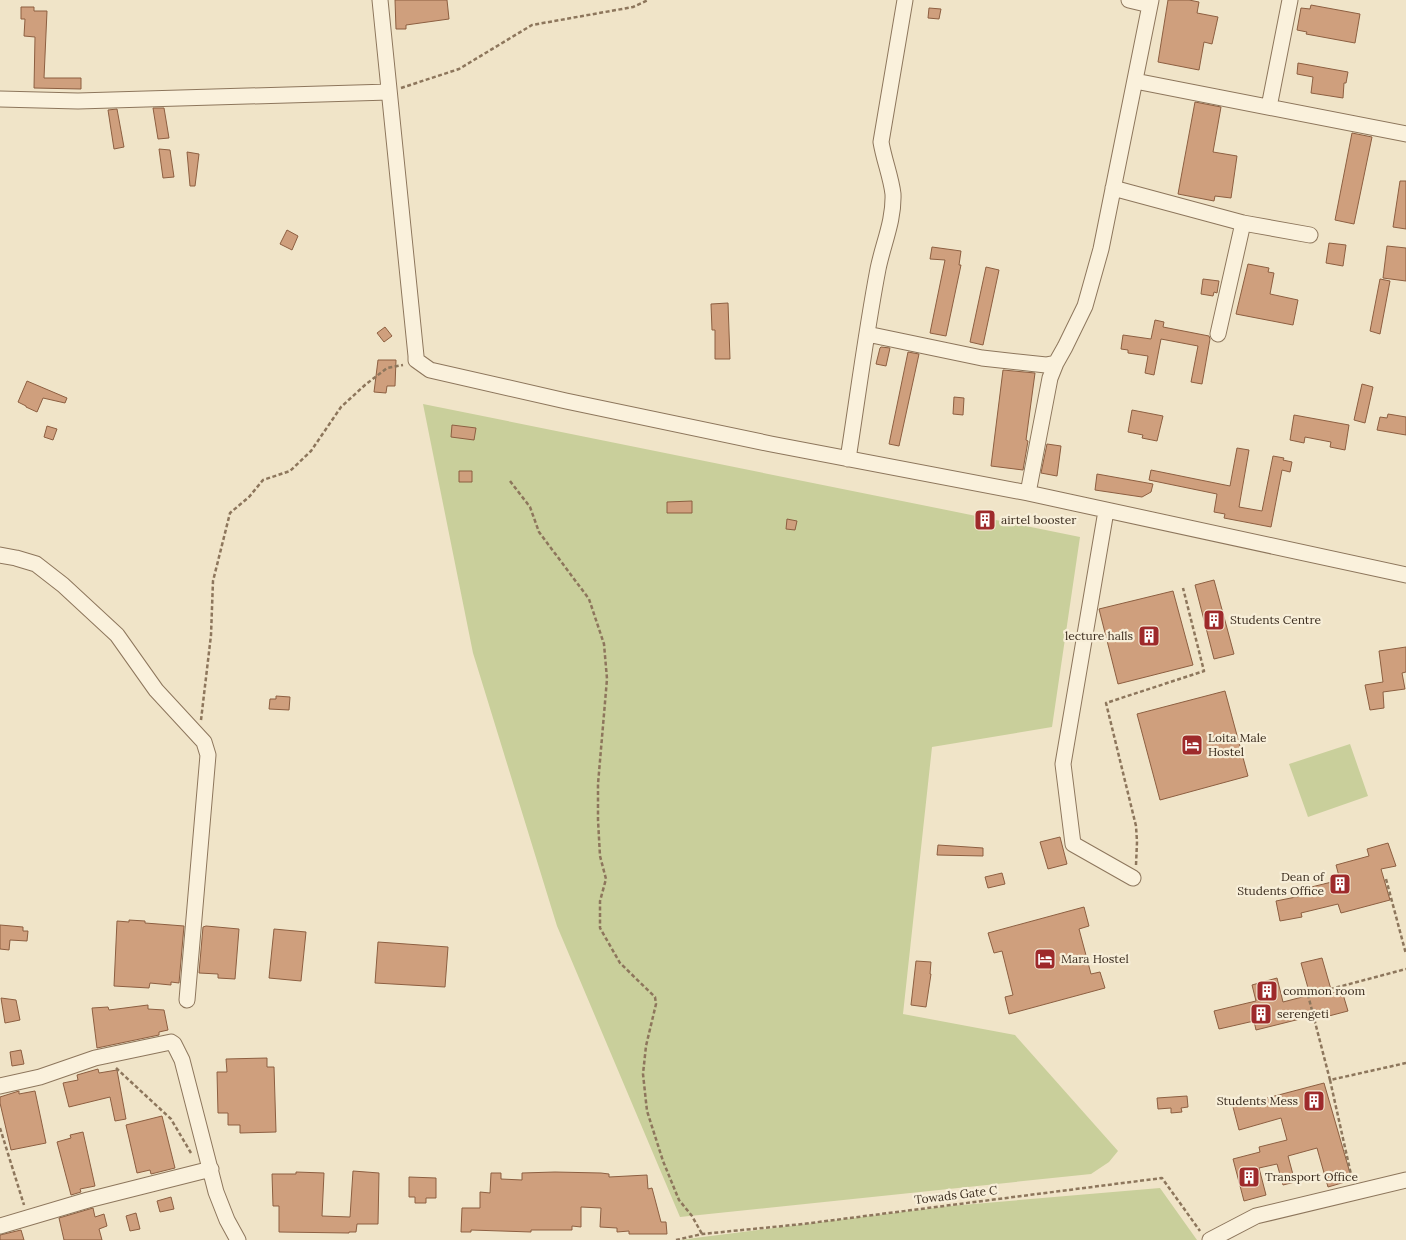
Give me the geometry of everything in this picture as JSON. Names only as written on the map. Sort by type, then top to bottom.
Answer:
[{"type":"street","points":[[380,0],[416,360],[430,370],[712,432],[1028,493],[1406,575]]},
{"type":"street","points":[[848,458],[879,266],[889,232],[893,196],[881,142],[905,0]]},
{"type":"street","points":[[1028,493],[1050,378],[1085,306],[1101,249],[1150,3],[1129,0]]},
{"type":"street","points":[[1269,107],[1290,0]]},
{"type":"street","points":[[1135,81],[1406,134]]},
{"type":"street","points":[[0,99],[78,100],[389,92]]},
{"type":"street","points":[[1113,188],[1243,223],[1310,235]]},
{"type":"street","points":[[1218,334],[1243,223]]},
{"type":"street","points":[[867,334],[982,358],[1046,365],[1056,363]]},
{"type":"street","points":[[1106,511],[1063,764],[1073,844],[1133,878]]},
{"type":"street","points":[[0,555],[36,564],[63,585],[116,635],[156,690],[204,742],[208,755],[187,1000]]},
{"type":"street","points":[[0,1086],[40,1077],[95,1058],[171,1042],[174,1044],[182,1060],[206,1170],[227,1220],[238,1240]]},
{"type":"street","points":[[0,1226],[88,1200],[206,1170]]},
{"type":"street","points":[[1206,1237],[1256,1216],[1406,1180]]},
{"type":"path","points":[[389,92],[459,69],[532,25],[633,8],[648,0]]},
{"type":"path","points":[[204,742],[201,723],[210,636],[213,581],[230,513],[249,497],[263,480],[290,471],[311,451],[341,407],[380,374],[389,367],[416,360]]},
{"type":"path","points":[[510,481],[530,507],[539,532],[589,599],[604,644],[607,679],[598,784],[598,820],[600,856],[606,879],[600,901],[600,928],[620,963],[655,997],[656,1004],[646,1046],[643,1074],[647,1111],[663,1161],[679,1200],[692,1216],[702,1234]]},
{"type":"path","points":[[1133,878],[1136,861],[1136,826],[1106,704],[1204,671],[1184,588]]},
{"type":"path","points":[[1386,879],[1406,954]]},
{"type":"path","points":[[1356,1193],[1308,995],[1406,968]]},
{"type":"path","points":[[95,1058],[116,1067],[172,1118],[206,1170]]},
{"type":"path","points":[[1330,1080],[1406,1063]]},
{"type":"path","points":[[0,1128],[28,1218]]},
{"type":"path","name":"Towads Gate C","points":[[676,1240],[702,1234],[803,1224],[1162,1178],[1206,1237]]},
{"type":"green space","points":[[423,404],[1080,537],[1052,727],[932,747],[903,1014],[1015,1035],[1118,1151],[1109,1162],[1091,1174],[680,1217],[557,926],[473,653]]},
{"type":"green space","points":[[1350,744],[1368,796],[1308,817],[1289,764]]},
{"type":"green space","points":[[1160,1188],[1197,1240],[679,1240],[950,1206]]},
{"type":"building","points":[[395,0],[447,0],[449,19],[406,25],[406,29],[396,29]]},
{"type":"building","points":[[1168,0],[1199,2],[1197,13],[1218,17],[1212,44],[1204,42],[1199,70],[1158,62]]},
{"type":"building","points":[[1311,5],[1360,14],[1355,43],[1306,34],[1307,32],[1297,30],[1301,8],[1310,9]]},
{"type":"building","points":[[21,7],[34,7],[34,11],[47,11],[44,78],[81,78],[81,89],[34,88],[35,37],[24,36],[25,19],[21,19]]},
{"type":"building","points":[[929,8],[941,9],[939,19],[928,18]]},
{"type":"building","points":[[1298,63],[1348,72],[1346,83],[1344,83],[1343,98],[1311,93],[1313,77],[1297,74]]},
{"type":"building","points":[[1195,102],[1221,107],[1213,152],[1237,156],[1231,198],[1215,196],[1214,201],[1178,194]]},
{"type":"building","points":[[153,108],[164,108],[169,138],[158,139]]},
{"type":"building","points":[[117,109],[124,147],[114,149],[108,110]]},
{"type":"building","points":[[1352,133],[1372,137],[1354,224],[1335,220]]},
{"type":"building","points":[[159,149],[170,150],[174,177],[163,178]]},
{"type":"building","points":[[187,152],[199,154],[195,186],[190,186]]},
{"type":"building","points":[[1400,181],[1406,181],[1406,229],[1393,227]]},
{"type":"building","points":[[287,230],[298,236],[292,250],[280,244]]},
{"type":"building","points":[[1329,243],[1346,245],[1343,266],[1326,263]]},
{"type":"building","points":[[1387,246],[1406,248],[1406,281],[1383,278]]},
{"type":"building","points":[[932,247],[961,251],[959,265],[961,265],[946,336],[930,333],[945,260],[930,259]]},
{"type":"building","points":[[1248,264],[1269,268],[1268,272],[1274,273],[1270,294],[1298,300],[1293,325],[1236,314]]},
{"type":"building","points":[[986,267],[999,270],[983,345],[970,342]]},
{"type":"building","points":[[1203,279],[1219,281],[1217,293],[1214,292],[1213,296],[1201,294]]},
{"type":"building","points":[[1380,279],[1390,281],[1380,334],[1370,331]]},
{"type":"building","points":[[728,303],[730,359],[715,359],[715,330],[712,330],[711,304]]},
{"type":"building","points":[[1155,320],[1164,322],[1163,327],[1209,336],[1202,384],[1191,382],[1198,346],[1161,339],[1154,375],[1145,373],[1148,356],[1128,353],[1128,350],[1121,349],[1123,335],[1151,339]]},
{"type":"building","points":[[385,327],[392,336],[384,342],[377,333]]},
{"type":"building","points":[[881,347],[890,348],[886,366],[876,364]]},
{"type":"building","points":[[908,352],[919,354],[899,446],[889,444]]},
{"type":"building","points":[[378,360],[396,360],[395,386],[387,386],[386,393],[374,392]]},
{"type":"building","points":[[1003,370],[1035,373],[1023,470],[991,466]]},
{"type":"building","points":[[27,381],[67,398],[65,403],[43,398],[37,412],[26,407],[18,402]]},
{"type":"building","points":[[1362,384],[1373,387],[1365,423],[1354,420]]},
{"type":"building","points":[[954,397],[964,398],[963,415],[953,414]]},
{"type":"building","points":[[1132,410],[1163,416],[1157,441],[1142,438],[1143,435],[1128,432]]},
{"type":"building","points":[[1388,414],[1406,417],[1406,435],[1377,430],[1380,417],[1387,418]]},
{"type":"building","points":[[1294,415],[1349,425],[1345,450],[1330,447],[1331,442],[1305,437],[1304,443],[1290,440]]},
{"type":"building","points":[[452,425],[476,428],[474,440],[451,437]]},
{"type":"building","points":[[47,426],[57,429],[53,440],[44,437]]},
{"type":"building","points":[[1047,444],[1061,446],[1057,476],[1041,473]]},
{"type":"building","points":[[1237,448],[1249,450],[1239,507],[1262,511],[1273,456],[1292,462],[1290,472],[1282,470],[1271,527],[1224,518],[1225,514],[1214,512],[1217,494],[1149,480],[1151,470],[1230,486]]},
{"type":"building","points":[[459,471],[472,471],[472,482],[459,482]]},
{"type":"building","points":[[1097,474],[1153,484],[1151,492],[1142,497],[1095,490]]},
{"type":"building","points":[[692,501],[692,513],[667,513],[667,502]]},
{"type":"building","name":"airtel booster","points":[[979,511],[993,514],[990,528],[976,525]]},
{"type":"building","points":[[787,519],[797,521],[795,530],[786,529]]},
{"type":"building","name":"Students Centre","points":[[1214,580],[1234,654],[1214,659],[1195,585]]},
{"type":"building","points":[[1173,591],[1193,665],[1118,684],[1099,609]]},
{"type":"building","points":[[1406,647],[1406,672],[1402,673],[1405,689],[1383,692],[1384,708],[1370,710],[1365,685],[1383,682],[1379,651]]},
{"type":"building","name":"Loita Male Hostel","points":[[1225,691],[1248,776],[1160,800],[1137,714]]},
{"type":"building","points":[[276,696],[290,697],[289,710],[269,709],[270,699],[276,699]]},
{"type":"building","points":[[1060,837],[1067,864],[1048,869],[1040,842]]},
{"type":"building","name":"Dean of Students Office","points":[[1388,843],[1396,866],[1381,869],[1390,900],[1341,913],[1338,904],[1301,913],[1302,917],[1280,921],[1276,901],[1301,896],[1299,890],[1340,880],[1336,865],[1369,856],[1367,849]]},
{"type":"building","points":[[938,845],[983,848],[983,856],[937,855]]},
{"type":"building","points":[[1002,873],[1005,884],[988,888],[985,877]]},
{"type":"building","name":"Mara Hostel","points":[[1084,907],[1089,926],[1079,929],[1091,974],[1100,972],[1105,988],[1009,1014],[1005,997],[1013,995],[1002,951],[994,953],[988,933]]},
{"type":"building","points":[[129,920],[184,926],[179,983],[171,982],[171,985],[150,983],[149,988],[114,986],[117,921],[129,922]]},
{"type":"building","points":[[0,925],[23,927],[23,931],[28,931],[27,941],[10,940],[9,950],[0,949]]},
{"type":"building","points":[[203,927],[239,929],[235,979],[218,978],[218,974],[199,973]]},
{"type":"building","points":[[274,929],[306,932],[301,981],[269,978]]},
{"type":"building","points":[[378,942],[448,947],[445,987],[375,983]]},
{"type":"building","points":[[1322,958],[1332,993],[1342,991],[1348,1011],[1325,1017],[1324,1013],[1256,1030],[1254,1021],[1219,1029],[1214,1011],[1256,1001],[1252,985],[1277,978],[1283,1002],[1310,995],[1301,963]]},
{"type":"building","points":[[916,961],[931,962],[926,1007],[911,1005]]},
{"type":"building","points":[[1,998],[16,1000],[20,1020],[5,1023]]},
{"type":"building","points":[[148,1005],[148,1009],[164,1010],[168,1030],[159,1032],[159,1035],[97,1048],[92,1008],[108,1007],[109,1010]]},
{"type":"building","points":[[21,1050],[24,1064],[12,1066],[10,1052]]},
{"type":"building","points":[[267,1058],[267,1067],[274,1067],[276,1132],[240,1133],[240,1125],[228,1125],[228,1113],[218,1113],[217,1072],[227,1072],[226,1059]]},
{"type":"building","points":[[98,1069],[99,1073],[117,1070],[126,1119],[115,1121],[110,1097],[69,1107],[63,1083],[78,1080],[77,1075]]},
{"type":"building","points":[[1324,1083],[1352,1180],[1328,1187],[1317,1148],[1288,1156],[1295,1182],[1283,1185],[1277,1164],[1259,1168],[1266,1195],[1244,1201],[1233,1159],[1260,1152],[1259,1147],[1287,1140],[1281,1118],[1239,1130],[1233,1107]]},
{"type":"building","points":[[19,1091],[19,1094],[35,1091],[46,1143],[11,1150],[0,1097]]},
{"type":"building","points":[[1187,1096],[1188,1107],[1181,1108],[1182,1112],[1171,1113],[1171,1108],[1158,1109],[1157,1098]]},
{"type":"building","points":[[162,1116],[175,1168],[151,1174],[150,1170],[137,1173],[126,1125]]},
{"type":"building","points":[[83,1132],[95,1186],[80,1189],[81,1192],[71,1195],[57,1142],[71,1138],[70,1135]]},
{"type":"building","points":[[353,1171],[379,1173],[378,1224],[357,1224],[356,1232],[349,1233],[279,1232],[279,1206],[273,1206],[272,1174],[296,1174],[296,1172],[324,1173],[322,1216],[350,1217]]},
{"type":"building","points":[[491,1173],[501,1173],[501,1179],[522,1180],[522,1173],[601,1173],[609,1174],[609,1177],[647,1175],[648,1189],[652,1188],[661,1222],[666,1222],[667,1234],[629,1234],[629,1231],[617,1232],[617,1228],[600,1227],[601,1208],[581,1207],[581,1227],[572,1226],[572,1230],[531,1230],[531,1232],[471,1230],[471,1232],[461,1232],[462,1208],[480,1208],[480,1192],[490,1193]]},
{"type":"building","points":[[409,1177],[436,1178],[436,1198],[426,1198],[426,1203],[415,1203],[415,1197],[409,1197]]},
{"type":"building","points":[[171,1197],[174,1209],[160,1212],[157,1201]]},
{"type":"building","points":[[93,1208],[95,1217],[104,1214],[107,1226],[99,1229],[102,1240],[64,1240],[59,1218]]},
{"type":"building","points":[[136,1213],[140,1229],[130,1231],[126,1216]]},
{"type":"building","points":[[21,1230],[24,1240],[0,1240],[0,1235]]},
{"type":"place","name":"airtel booster","points":[[985,520]]},
{"type":"place","name":"Students Centre","points":[[1214,620]]},
{"type":"place","name":"lecture halls","points":[[1149,636]]},
{"type":"place","name":"Loita Male Hostel","points":[[1192,745]]},
{"type":"place","name":"Dean of Students Office","points":[[1340,884]]},
{"type":"place","name":"Mara Hostel","points":[[1045,959]]},
{"type":"place","name":"common room","points":[[1267,991]]},
{"type":"place","name":"serengeti","points":[[1261,1014]]},
{"type":"place","name":"Students Mess","points":[[1314,1101]]},
{"type":"place","name":"Transport Office","points":[[1249,1177]]}]
